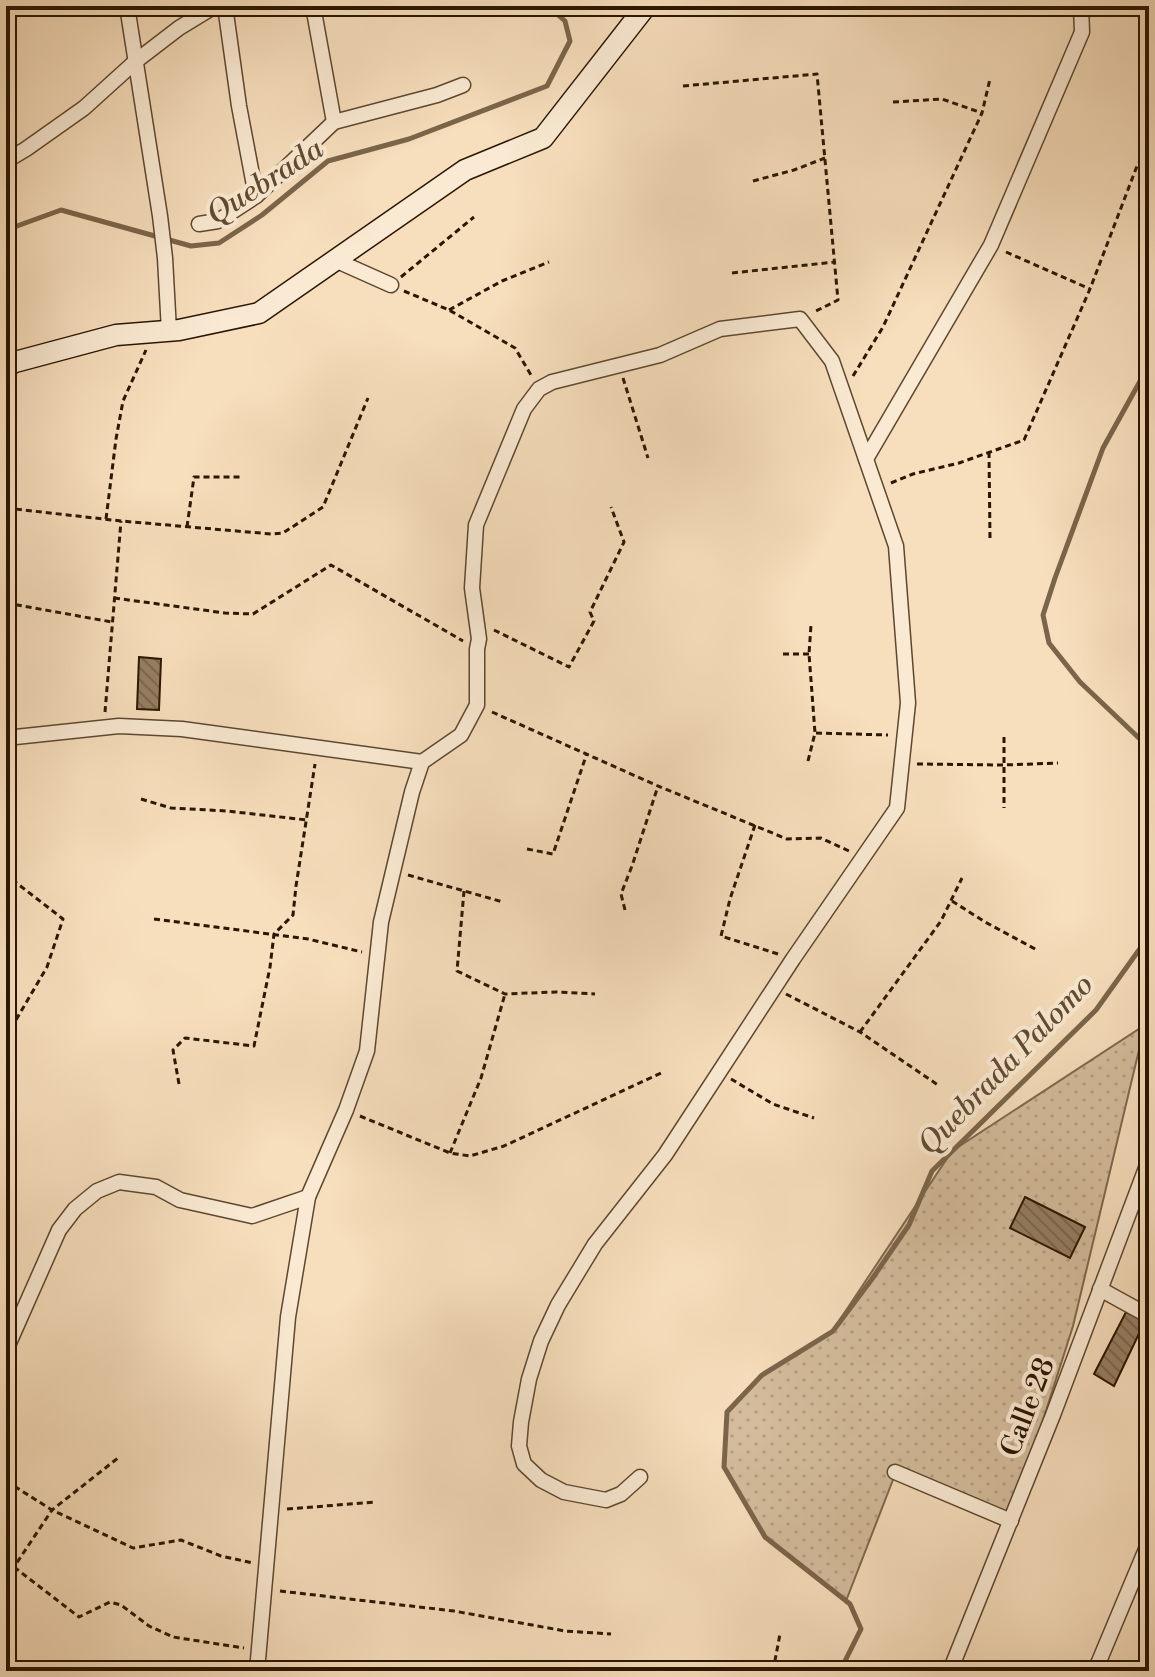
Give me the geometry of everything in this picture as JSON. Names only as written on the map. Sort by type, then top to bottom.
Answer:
[{"type":"street","points":[[127,6],[165,258],[162,332]]},
{"type":"street","points":[[6,161],[84,108],[136,61],[179,28],[215,6]]},
{"type":"street","points":[[225,6],[256,196]]},
{"type":"street","points":[[313,6],[334,122]]},
{"type":"street","points":[[6,366],[116,335],[162,332],[259,313],[465,170],[543,138],[646,6]]},
{"type":"street","points":[[866,459],[991,245],[1082,32],[1081,6]]},
{"type":"street","points":[[199,224],[218,221],[256,196],[334,122],[437,95],[463,85]]},
{"type":"street","points":[[335,260],[391,285]]},
{"type":"street","points":[[257,1671],[288,1317],[308,1197],[346,1110],[367,1051],[381,922],[422,762],[461,735],[477,705],[479,639],[472,588],[476,525],[524,409],[539,389],[552,382],[660,355],[720,329],[800,319],[832,361],[896,546],[908,703],[897,808],[861,857],[665,1155],[595,1244],[558,1305],[541,1341],[529,1379],[521,1422],[519,1446],[524,1464],[541,1480],[564,1492],[606,1500],[621,1494],[640,1477]]},
{"type":"street","points":[[6,738],[119,726],[182,729],[422,762]]},
{"type":"street","name":"Calle 28","points":[[950,1671],[1053,1415],[1149,1160]]},
{"type":"street","points":[[6,1350],[59,1230],[75,1209],[97,1191],[119,1182],[156,1187],[180,1200],[252,1216],[308,1197]]},
{"type":"street","points":[[1100,1289],[1149,1316]]},
{"type":"street","points":[[895,1472],[1011,1521]]},
{"type":"street","points":[[1095,1671],[1149,1542]]},
{"type":"path","points":[[683,86],[817,74],[838,300],[800,319]]},
{"type":"path","points":[[843,393],[883,327],[982,113],[990,79]]},
{"type":"path","points":[[893,102],[942,99],[982,113]]},
{"type":"path","points":[[876,489],[913,474],[959,463],[1024,440],[1090,289],[1137,166],[1149,146]]},
{"type":"path","points":[[753,181],[825,158]]},
{"type":"path","points":[[474,217],[391,285],[449,310],[515,348],[539,389]]},
{"type":"path","points":[[991,245],[1090,289]]},
{"type":"path","points":[[449,310],[502,281],[549,262]]},
{"type":"path","points":[[732,273],[835,262]]},
{"type":"path","points":[[106,519],[123,401],[162,332]]},
{"type":"path","points":[[619,366],[648,458]]},
{"type":"path","points":[[7,508],[187,527],[283,533],[323,507],[368,398]]},
{"type":"path","points":[[989,452],[990,539]]},
{"type":"path","points":[[187,527],[194,477],[242,477]]},
{"type":"path","points":[[477,622],[569,667],[594,621],[590,612],[624,542],[611,507]]},
{"type":"path","points":[[104,728],[121,521]]},
{"type":"path","points":[[114,598],[253,614],[331,565],[477,649]]},
{"type":"path","points":[[6,603],[112,622]]},
{"type":"path","points":[[808,761],[815,733],[809,654],[811,625]]},
{"type":"path","points":[[783,654],[809,654]]},
{"type":"path","points":[[477,705],[658,786],[787,839],[821,838],[861,857]]},
{"type":"path","points":[[815,733],[904,735]]},
{"type":"path","points":[[1004,737],[1004,808]]},
{"type":"path","points":[[179,1084],[173,1050],[185,1038],[254,1046],[274,934],[293,915],[318,748]]},
{"type":"path","points":[[527,849],[553,854],[587,753]]},
{"type":"path","points":[[902,763],[1058,763]]},
{"type":"path","points":[[625,910],[621,894],[658,786]]},
{"type":"path","points":[[141,799],[171,808],[307,820]]},
{"type":"path","points":[[755,825],[721,936],[793,959]]},
{"type":"path","points":[[393,871],[503,902]]},
{"type":"path","points":[[860,1032],[941,921],[962,878]]},
{"type":"path","points":[[6,1037],[47,967],[63,919],[14,881]]},
{"type":"path","points":[[464,891],[457,971],[505,994],[595,994]]},
{"type":"path","points":[[952,901],[1037,950]]},
{"type":"path","points":[[154,919],[308,939],[377,956]]},
{"type":"path","points":[[775,989],[860,1032],[938,1085]]},
{"type":"path","points":[[450,1153],[481,1078],[505,994]]},
{"type":"path","points":[[346,1110],[450,1153],[470,1156],[504,1146],[661,1073]]},
{"type":"path","points":[[720,1073],[773,1104],[814,1118]]},
{"type":"path","points":[[6,1579],[52,1510],[118,1458]]},
{"type":"path","points":[[6,1481],[52,1510],[133,1548],[181,1540],[221,1556],[266,1566]]},
{"type":"path","points":[[271,1510],[376,1502]]},
{"type":"path","points":[[14,1567],[79,1617],[110,1602],[121,1605],[149,1626],[173,1637],[259,1650]]},
{"type":"path","points":[[265,1589],[454,1611],[565,1631],[611,1634]]},
{"type":"path","points":[[773,1671],[780,1634]]},
{"type":"shaded area","points":[[1145,1025],[1073,1326],[1011,1521],[896,1472],[846,1601],[765,1537],[724,1467],[727,1412],[762,1375],[833,1330],[952,1151]]},
{"type":"building","points":[[139,657],[161,659],[159,710],[137,709]]},
{"type":"building","points":[[1025,1197],[1085,1227],[1070,1258],[1010,1228]]},
{"type":"building","points":[[1126,1312],[1145,1321],[1114,1386],[1094,1374]]},
{"type":"waterway","name":"Quebrada","points":[[6,230],[61,210],[191,246],[219,243],[262,215],[328,161],[409,139],[547,86],[570,41],[565,21],[548,6]]},
{"type":"waterway","name":"Quebrada Palomo","points":[[1149,365],[1103,448],[1043,615],[1049,643],[1080,682],[1141,740],[1149,755]]},
{"type":"waterway","name":"Quebrada Palomo","points":[[840,1671],[861,1629],[850,1604],[765,1537],[724,1467],[727,1412],[762,1375],[833,1331],[909,1225],[932,1171],[1096,1010],[1149,936]]}]
